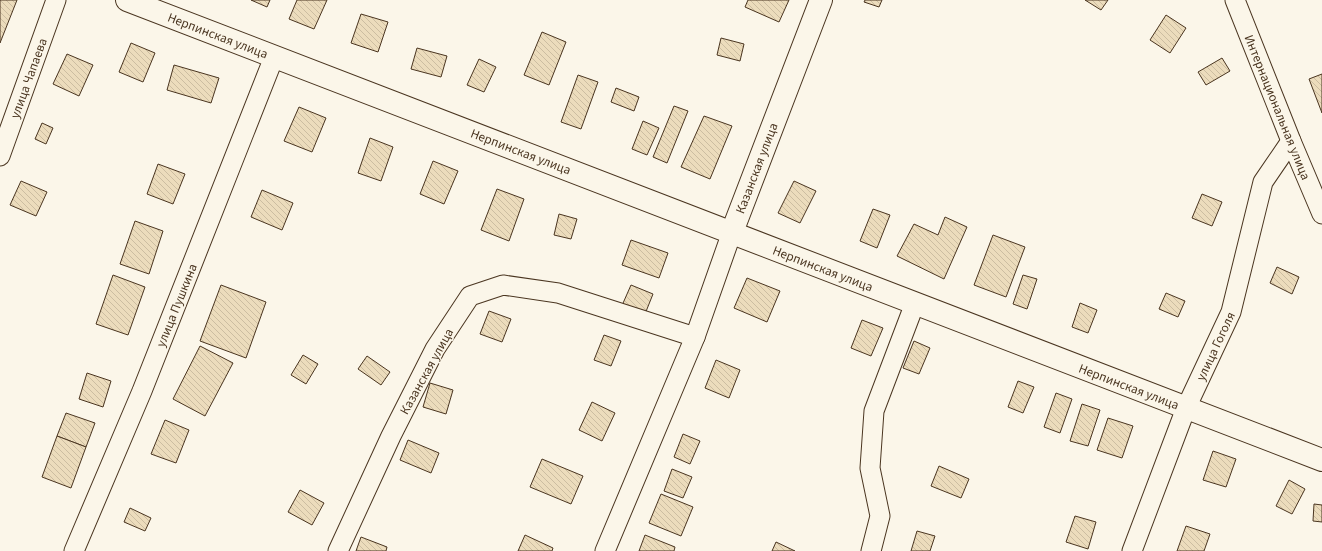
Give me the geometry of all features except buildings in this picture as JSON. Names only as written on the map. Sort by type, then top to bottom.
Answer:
[{"type":"main road","name":"Нерпинская улица","points":[[127,0],[1322,460]]},
{"type":"main road","name":"Казанская улица","points":[[732,232],[821,0]]},
{"type":"street","name":"улица Чапаева","points":[[0,156],[56,0]]},
{"type":"street","name":"Интернациональная улица","points":[[1235,0],[1291,141],[1322,214]]},
{"type":"street","name":"улица Пушкина","points":[[74,551],[142,391],[274,57]]},
{"type":"street","name":"улица Гоголя","points":[[1132,551],[1186,408],[1231,312],[1263,182],[1291,141]]},
{"type":"street","name":"Казанская улица","points":[[605,551],[695,337],[732,232]]},
{"type":"street","name":"Казанская улица","points":[[338,551],[390,436],[435,348],[470,296],[503,285],[558,293],[695,337]]},
{"type":"street","points":[[872,551],[880,516],[870,468],[874,411],[915,303]]}]
